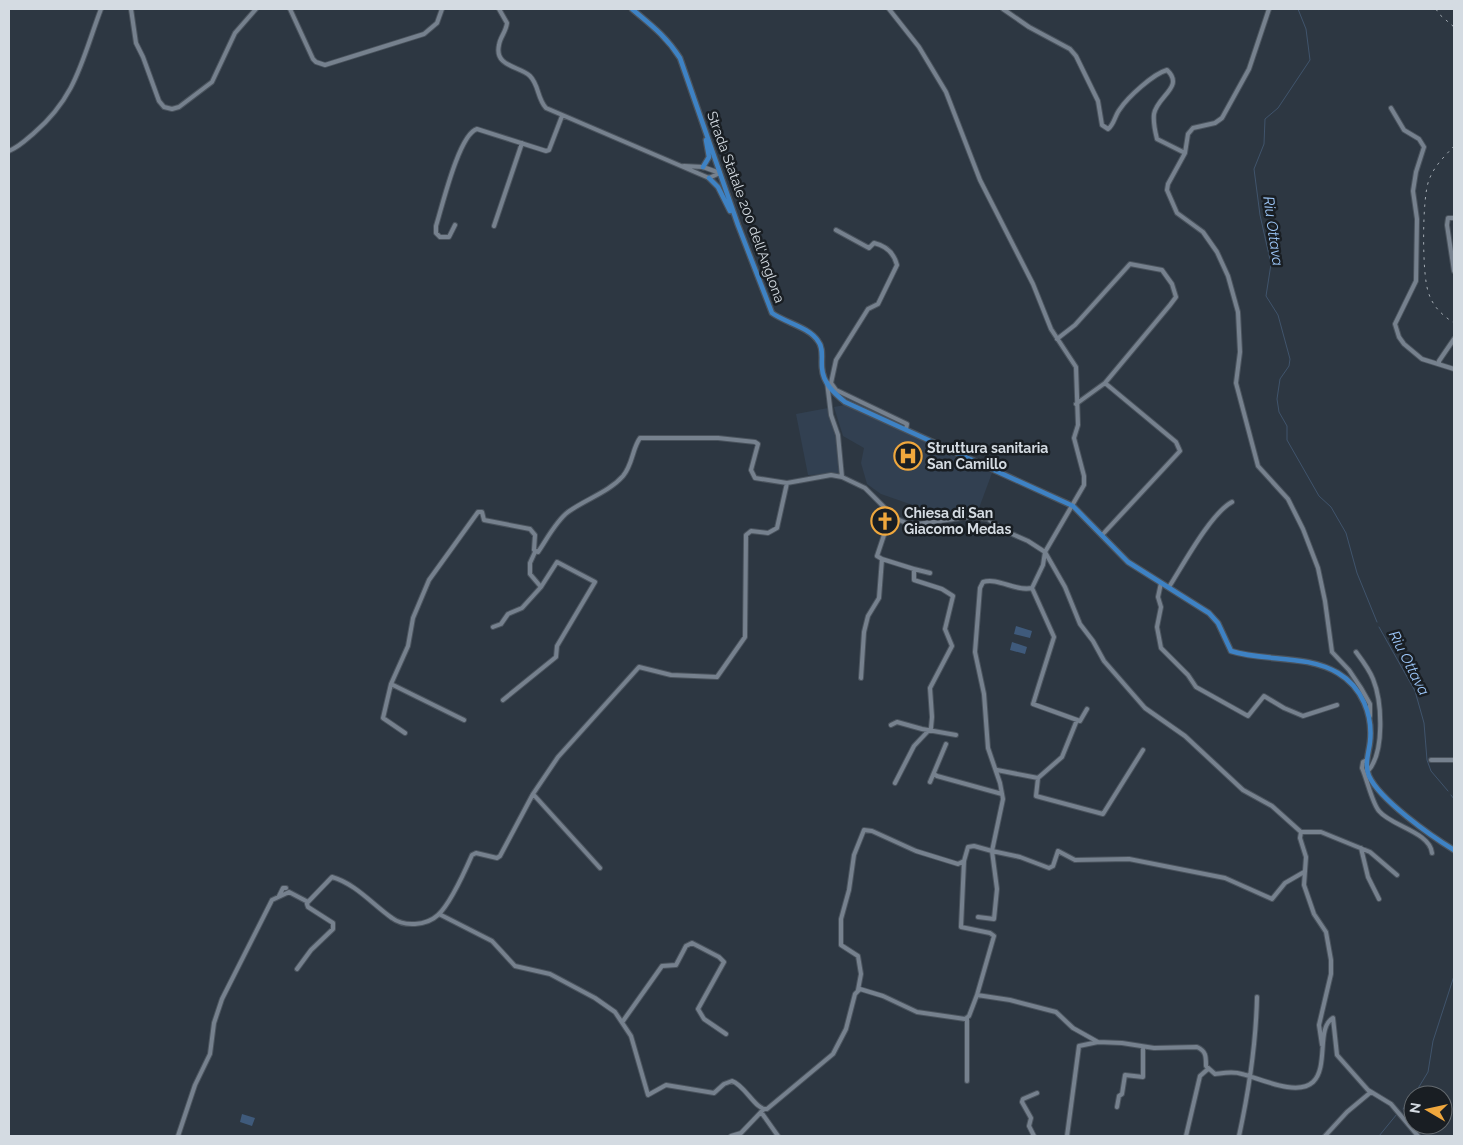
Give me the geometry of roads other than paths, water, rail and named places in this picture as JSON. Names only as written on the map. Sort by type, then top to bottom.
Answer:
[{"type":"main road","name":"Strada Statale 200 dell'Anglona","points":[[632,9],[652,23],[672,45],[685,69],[738,225],[772,313],[811,333],[818,340],[821,346],[822,370],[827,382],[845,402],[1073,506],[1103,534],[1128,562],[1209,613],[1218,623],[1226,645],[1231,651],[1241,655],[1286,659],[1338,672],[1362,698],[1370,716],[1368,771],[1379,791],[1399,810],[1454,850]]},
{"type":"main road","points":[[703,126],[709,157],[704,167]]},
{"type":"main road","points":[[709,178],[718,187],[738,225]]},
{"type":"street","points":[[9,151],[18,146],[54,114],[64,100],[78,75],[101,9]]},
{"type":"street","points":[[131,9],[136,42],[143,56],[158,101],[164,107],[172,109],[179,107],[212,82],[235,32],[256,9]]},
{"type":"street","points":[[290,9],[313,59],[325,65],[424,34],[437,23],[442,9]]},
{"type":"street","points":[[499,9],[507,23],[498,48],[500,57],[512,68],[529,74],[542,104],[562,116],[709,178],[720,173]]},
{"type":"street","points":[[889,9],[919,47],[946,92],[953,106],[961,136],[968,145],[970,159],[976,174],[1033,284],[1057,339],[1076,367],[1078,425],[1074,438],[1084,476],[1077,504],[1080,512]]},
{"type":"street","points":[[1002,9],[1070,49],[1076,56],[1098,101],[1102,125],[1105,128],[1108,129],[1112,126],[1114,118],[1128,98],[1162,71],[1167,70],[1172,75],[1174,83],[1170,91],[1160,99],[1154,113],[1157,138],[1185,153]]},
{"type":"street","points":[[1268,9],[1249,69],[1222,118],[1215,123],[1193,128],[1188,134],[1185,153],[1168,184],[1167,190],[1177,213],[1203,232],[1217,252],[1228,276],[1238,312],[1240,352],[1236,383],[1258,466],[1288,500],[1303,529],[1320,577],[1326,601],[1332,652],[1349,670],[1361,688],[1370,704],[1370,716]]},
{"type":"street","points":[[1391,108],[1404,130],[1419,139],[1424,147],[1416,172],[1413,191],[1418,227],[1416,281],[1395,324],[1399,337],[1407,347],[1422,359],[1454,369]]},
{"type":"street","points":[[455,225],[449,237],[440,237],[436,233],[436,226],[465,139],[473,130],[477,129],[549,150],[562,116]]},
{"type":"street","points":[[494,226],[522,143]]},
{"type":"street","points":[[682,166],[704,167],[720,173]]},
{"type":"street","points":[[1454,218],[1448,218],[1448,225],[1454,271]]},
{"type":"street","points":[[836,230],[869,248],[874,243],[881,244],[894,254],[897,265],[878,304],[868,309],[836,360],[831,382],[836,390],[908,424],[906,429]]},
{"type":"street","points":[[1057,339],[1075,325],[1130,264],[1162,270],[1172,284],[1176,298],[1105,383],[1076,404]]},
{"type":"street","points":[[1439,364],[1454,338]]},
{"type":"street","points":[[827,382],[832,416],[838,435],[842,477]]},
{"type":"street","points":[[1103,534],[1180,451],[1176,442],[1105,383]]},
{"type":"street","points":[[535,552],[538,552],[567,513],[609,488],[623,476],[631,464],[636,443],[640,438],[718,438],[755,442],[757,447],[752,470],[755,478],[787,483],[831,475],[842,477],[865,488],[895,518],[917,524],[968,517],[988,519],[1045,552],[1066,587],[1080,624],[1093,641],[1104,662],[1145,708],[1185,736],[1243,790],[1272,806],[1302,832],[1321,832],[1370,852],[1397,875]]},
{"type":"street","points":[[306,901],[311,900],[332,877],[352,885],[393,919],[407,925],[423,922],[439,914],[472,855],[476,853],[497,858],[500,856],[533,794],[558,756],[639,667],[671,675],[717,677],[745,637],[746,535],[751,531],[768,533],[777,528],[787,483]]},
{"type":"street","points":[[1066,502],[1072,502],[1078,496]]},
{"type":"street","points":[[1078,496],[1056,530],[1045,552],[1043,565],[1032,588],[1054,637],[1054,644],[1033,704],[1077,720],[1082,720],[1087,709]]},
{"type":"street","points":[[1169,588],[1213,520],[1225,506],[1232,502]]},
{"type":"street","points":[[405,733],[384,720],[391,684],[408,646],[413,618],[429,580],[478,512],[482,512],[484,520],[530,529],[535,535],[535,552],[530,563],[530,574],[541,587]]},
{"type":"street","points":[[895,518],[886,530],[877,556],[930,573]]},
{"type":"street","points":[[861,678],[864,632],[868,616],[880,592],[882,559]]},
{"type":"street","points":[[493,627],[501,624],[508,614],[522,608],[541,587],[557,562],[595,582],[557,646],[556,658],[503,700]]},
{"type":"street","points":[[895,783],[914,746],[929,730],[932,717],[930,688],[952,646],[945,629],[953,596],[942,589],[914,580],[914,568]]},
{"type":"street","points":[[978,917],[994,919],[997,889],[992,851],[1003,799],[997,770],[988,748],[984,694],[975,652],[980,588],[983,582],[989,580],[1005,586],[1032,588]]},
{"type":"street","points":[[1161,582],[1158,597],[1160,607],[1157,627],[1160,645],[1196,687],[1248,716],[1264,696],[1284,708],[1303,716],[1338,704]]},
{"type":"street","points":[[1356,652],[1372,677],[1380,709],[1380,739],[1368,771]]},
{"type":"street","points":[[391,684],[464,720]]},
{"type":"street","points":[[1077,720],[1062,757],[1038,778],[1036,796],[1103,814],[1143,750]]},
{"type":"street","points":[[891,725],[897,722],[956,735]]},
{"type":"street","points":[[930,782],[946,744]]},
{"type":"street","points":[[1367,760],[1363,762],[1362,768],[1378,811],[1391,822],[1411,830],[1429,845],[1432,853]]},
{"type":"street","points":[[1431,760],[1454,760]]},
{"type":"street","points":[[997,770],[1038,778]]},
{"type":"street","points":[[934,774],[1002,794]]},
{"type":"street","points":[[533,794],[600,868]]},
{"type":"street","points":[[731,1136],[742,1133],[762,1111],[767,1109],[797,1082],[809,1076],[833,1054],[846,1029],[861,974],[858,956],[841,945],[841,919],[849,890],[854,855],[864,830],[872,831],[919,852],[958,864],[964,861]]},
{"type":"street","points":[[1302,832],[1300,838],[1306,857],[1304,885],[1314,914],[1326,932],[1331,960],[1331,974],[1319,1025],[1322,1048]]},
{"type":"street","points":[[966,1081],[967,1018],[977,995],[994,936],[990,933],[962,927],[964,861],[968,847],[974,846],[1020,857],[1049,868],[1053,866],[1058,851],[1075,860],[1128,859],[1225,878],[1272,899],[1285,883],[1304,872]]},
{"type":"street","points":[[1361,848],[1368,877],[1379,899]]},
{"type":"street","points":[[278,896],[283,888],[286,888]]},
{"type":"street","points":[[178,1136],[195,1085],[210,1054],[214,1023],[222,1000],[272,900],[278,896],[293,893],[306,901],[308,907],[333,923],[333,929],[311,950],[297,969]]},
{"type":"street","points":[[439,914],[492,941],[515,966],[550,974],[595,998],[615,1012],[636,1050],[648,1095],[666,1085],[714,1094],[724,1084],[732,1081],[742,1087],[762,1111],[778,1136]]},
{"type":"street","points":[[622,1022],[662,966],[676,965],[686,946],[692,943],[719,956],[724,962],[698,1009],[704,1019],[726,1034]]},
{"type":"street","points":[[858,990],[883,996],[917,1012],[957,1019],[967,1018]]},
{"type":"street","points":[[977,995],[1010,1000],[1056,1012],[1073,1028],[1098,1042]]},
{"type":"street","points":[[1239,1136],[1256,1043],[1257,997]]},
{"type":"street","points":[[1067,1136],[1079,1046],[1098,1042],[1122,1043],[1143,1047],[1197,1047],[1206,1054],[1208,1068],[1215,1074],[1234,1072],[1251,1076],[1261,1081],[1291,1087],[1311,1084],[1320,1075],[1322,1048],[1328,1023],[1333,1018],[1337,1055],[1347,1069],[1372,1092],[1391,1104],[1418,1136]]},
{"type":"street","points":[[1117,1107],[1119,1096],[1122,1094],[1123,1077],[1125,1075],[1143,1077],[1143,1047]]},
{"type":"street","points":[[1186,1136],[1200,1076],[1208,1068]]},
{"type":"street","points":[[1325,1136],[1347,1112],[1372,1092]]},
{"type":"street","points":[[1034,1136],[1029,1126],[1030,1118],[1022,1102],[1023,1099],[1037,1094]]},
{"type":"waterway","name":"Riu Ottava","points":[[1298,9],[1306,29],[1310,60],[1278,108],[1265,119],[1264,144],[1254,169],[1260,215],[1271,264],[1266,296],[1278,315],[1290,359],[1289,366],[1280,379],[1277,399],[1279,412],[1287,426],[1287,440],[1319,496],[1331,507],[1346,533],[1357,573],[1377,622]]},
{"type":"waterway","name":"Riu Ottava","points":[[1379,627],[1415,691],[1424,723],[1427,760],[1431,771],[1448,791]]},
{"type":"waterway","name":"Riu Ottava","points":[[1451,795],[1454,799]]},
{"type":"waterway","name":"Riu Ottava","points":[[1420,1085],[1428,1072],[1433,1041],[1454,976]]},
{"type":"waterway","name":"Riu Ottava","points":[[1379,1136],[1397,1114]]},
{"type":"railway","points":[[1436,9],[1454,27]]},
{"type":"railway","points":[[1454,146],[1443,157],[1429,180],[1425,202],[1424,235],[1428,291],[1438,310],[1454,323]]},
{"type":"place","name":"Struttura sanitaria San Camillo","points":[[908,456]]},
{"type":"place","name":"Chiesa di San Giacomo Medas","points":[[885,521]]}]
